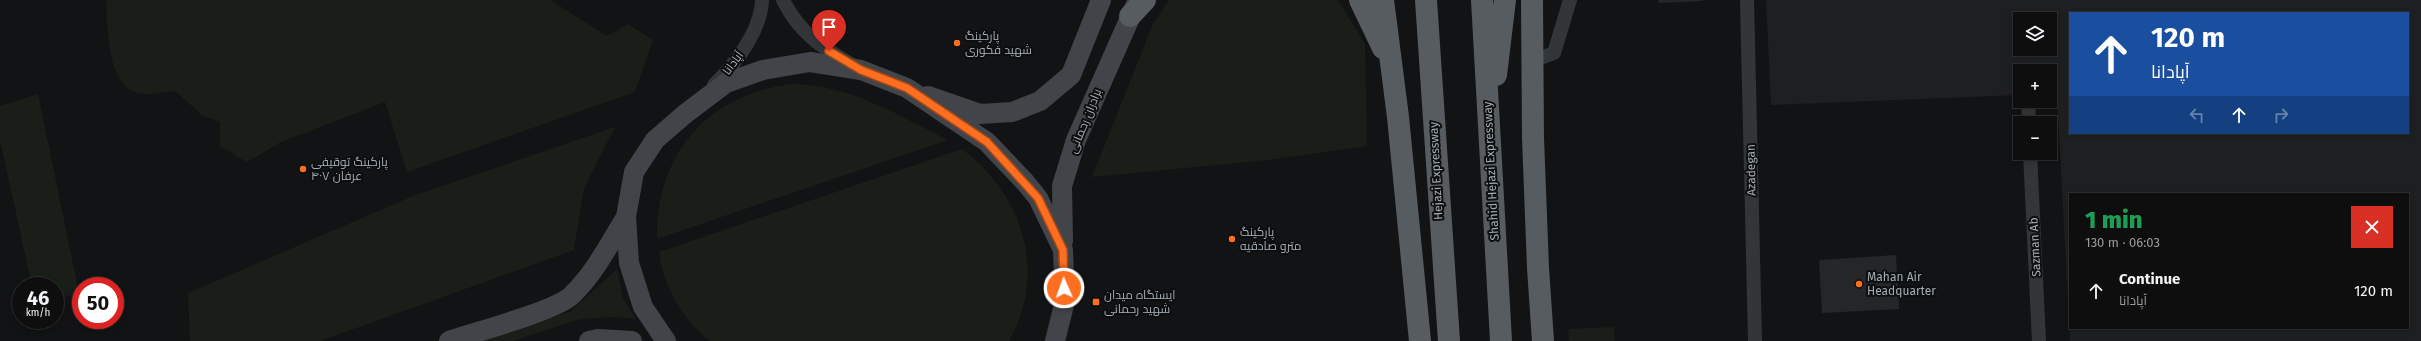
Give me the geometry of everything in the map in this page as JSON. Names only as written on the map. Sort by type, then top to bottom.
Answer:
[{"type":"highway","points":[[1134,8],[1145,0]]},
{"type":"highway","points":[[1360,0],[1381,42],[1398,117]]},
{"type":"highway","points":[[1383,0],[1398,117],[1419,336]]},
{"type":"highway","points":[[1387,0],[1387,22]]},
{"type":"highway","name":"Hejazi Expressway","points":[[1426,0],[1449,341]]},
{"type":"highway","name":"Shahid Hejazi Expressway","points":[[1482,0],[1488,137],[1501,341]]},
{"type":"highway","points":[[1488,137],[1505,0]]},
{"type":"highway","points":[[1533,3],[1532,61],[1538,268],[1544,341]]},
{"type":"main road","points":[[666,341],[643,307],[634,285],[626,240],[626,217],[634,172],[643,156],[655,140],[685,114],[726,83],[763,70],[810,62],[861,70],[980,114],[1012,112],[1040,101],[1070,75],[1101,0]]},
{"type":"main road","name":"برادران رحمانی","points":[[1055,341],[1065,301],[1062,186],[1076,140],[1134,8]]},
{"type":"main road","points":[[907,88],[987,142],[1038,198],[1063,250]]},
{"type":"main road","points":[[449,341],[552,306],[571,296],[591,273],[626,217]]},
{"type":"main road","points":[[589,341],[598,339],[632,341]]},
{"type":"street","name":"آپادانا","points":[[685,114],[735,64],[751,35],[762,0]]},
{"type":"street","points":[[783,0],[792,18],[818,45],[861,70]]},
{"type":"street","points":[[1532,61],[1554,53],[1570,0]]},
{"type":"street","name":"Azadegan","points":[[1747,0],[1755,341]]},
{"type":"street","name":"Sazman Ab","points":[[2030,160],[2039,341]]},
{"type":"shaded area","points":[[106,0],[550,0],[607,36],[628,24],[653,40],[635,92],[407,172],[385,102],[281,142],[247,162],[220,146],[220,122],[202,115],[175,91],[152,94],[138,93],[128,88],[120,79],[114,67],[111,53]]},
{"type":"shaded area","points":[[1169,0],[1338,0],[1365,44],[1367,146],[1268,160],[1092,177],[1153,24]]},
{"type":"shaded area","points":[[1766,0],[2421,0],[2421,341],[2070,341],[2069,329],[2409,329],[2409,193],[2069,193],[2069,322],[2057,94],[2057,64],[2013,64],[2013,95],[1771,105]]},
{"type":"shaded area","points":[[791,84],[813,86],[853,95],[891,111],[948,140],[657,239],[659,208],[666,180],[677,156],[692,134],[711,115],[734,101],[761,90]]},
{"type":"shaded area","points":[[38,94],[76,277],[72,277],[72,295],[64,297],[64,277],[30,277],[0,140],[0,106]]},
{"type":"shaded area","points":[[615,127],[584,188],[574,250],[320,341],[190,341],[188,293],[413,196]]},
{"type":"shaded area","points":[[962,149],[983,167],[1001,188],[1014,212],[1023,236],[1027,262],[1027,289],[1021,315],[1009,341],[710,341],[683,313],[676,302],[665,277],[659,252]]},
{"type":"shaded area","points":[[617,269],[623,299],[636,319],[612,317],[580,319],[513,341],[481,341],[570,312]]},
{"type":"shaded area","points":[[1614,327],[1615,341],[1569,341],[1568,329]]},
{"type":"building","points":[[1658,0],[1703,0],[1703,1],[1659,3]]},
{"type":"building","name":"Mahan Air Headquarter","points":[[1896,255],[1899,309],[1822,313],[1819,260]]},
{"type":"place","name":"پارکینگ شهید فکوری","points":[[957,43]]},
{"type":"place","name":"پارکینگ توقیفی عرفان ۴۰۷","points":[[303,169]]},
{"type":"place","name":"پارکینگ مترو صادقیه","points":[[1232,239]]},
{"type":"place","name":"Mahan Air Headquarter","points":[[1859,284]]},
{"type":"place","name":"ایستگاه میدان شهید رحمانی","points":[[1096,302]]},
{"type":"route","points":[[829,51],[861,70],[907,88],[949,118],[987,142],[1038,198],[1051,221],[1063,250],[1064,288]]}]
